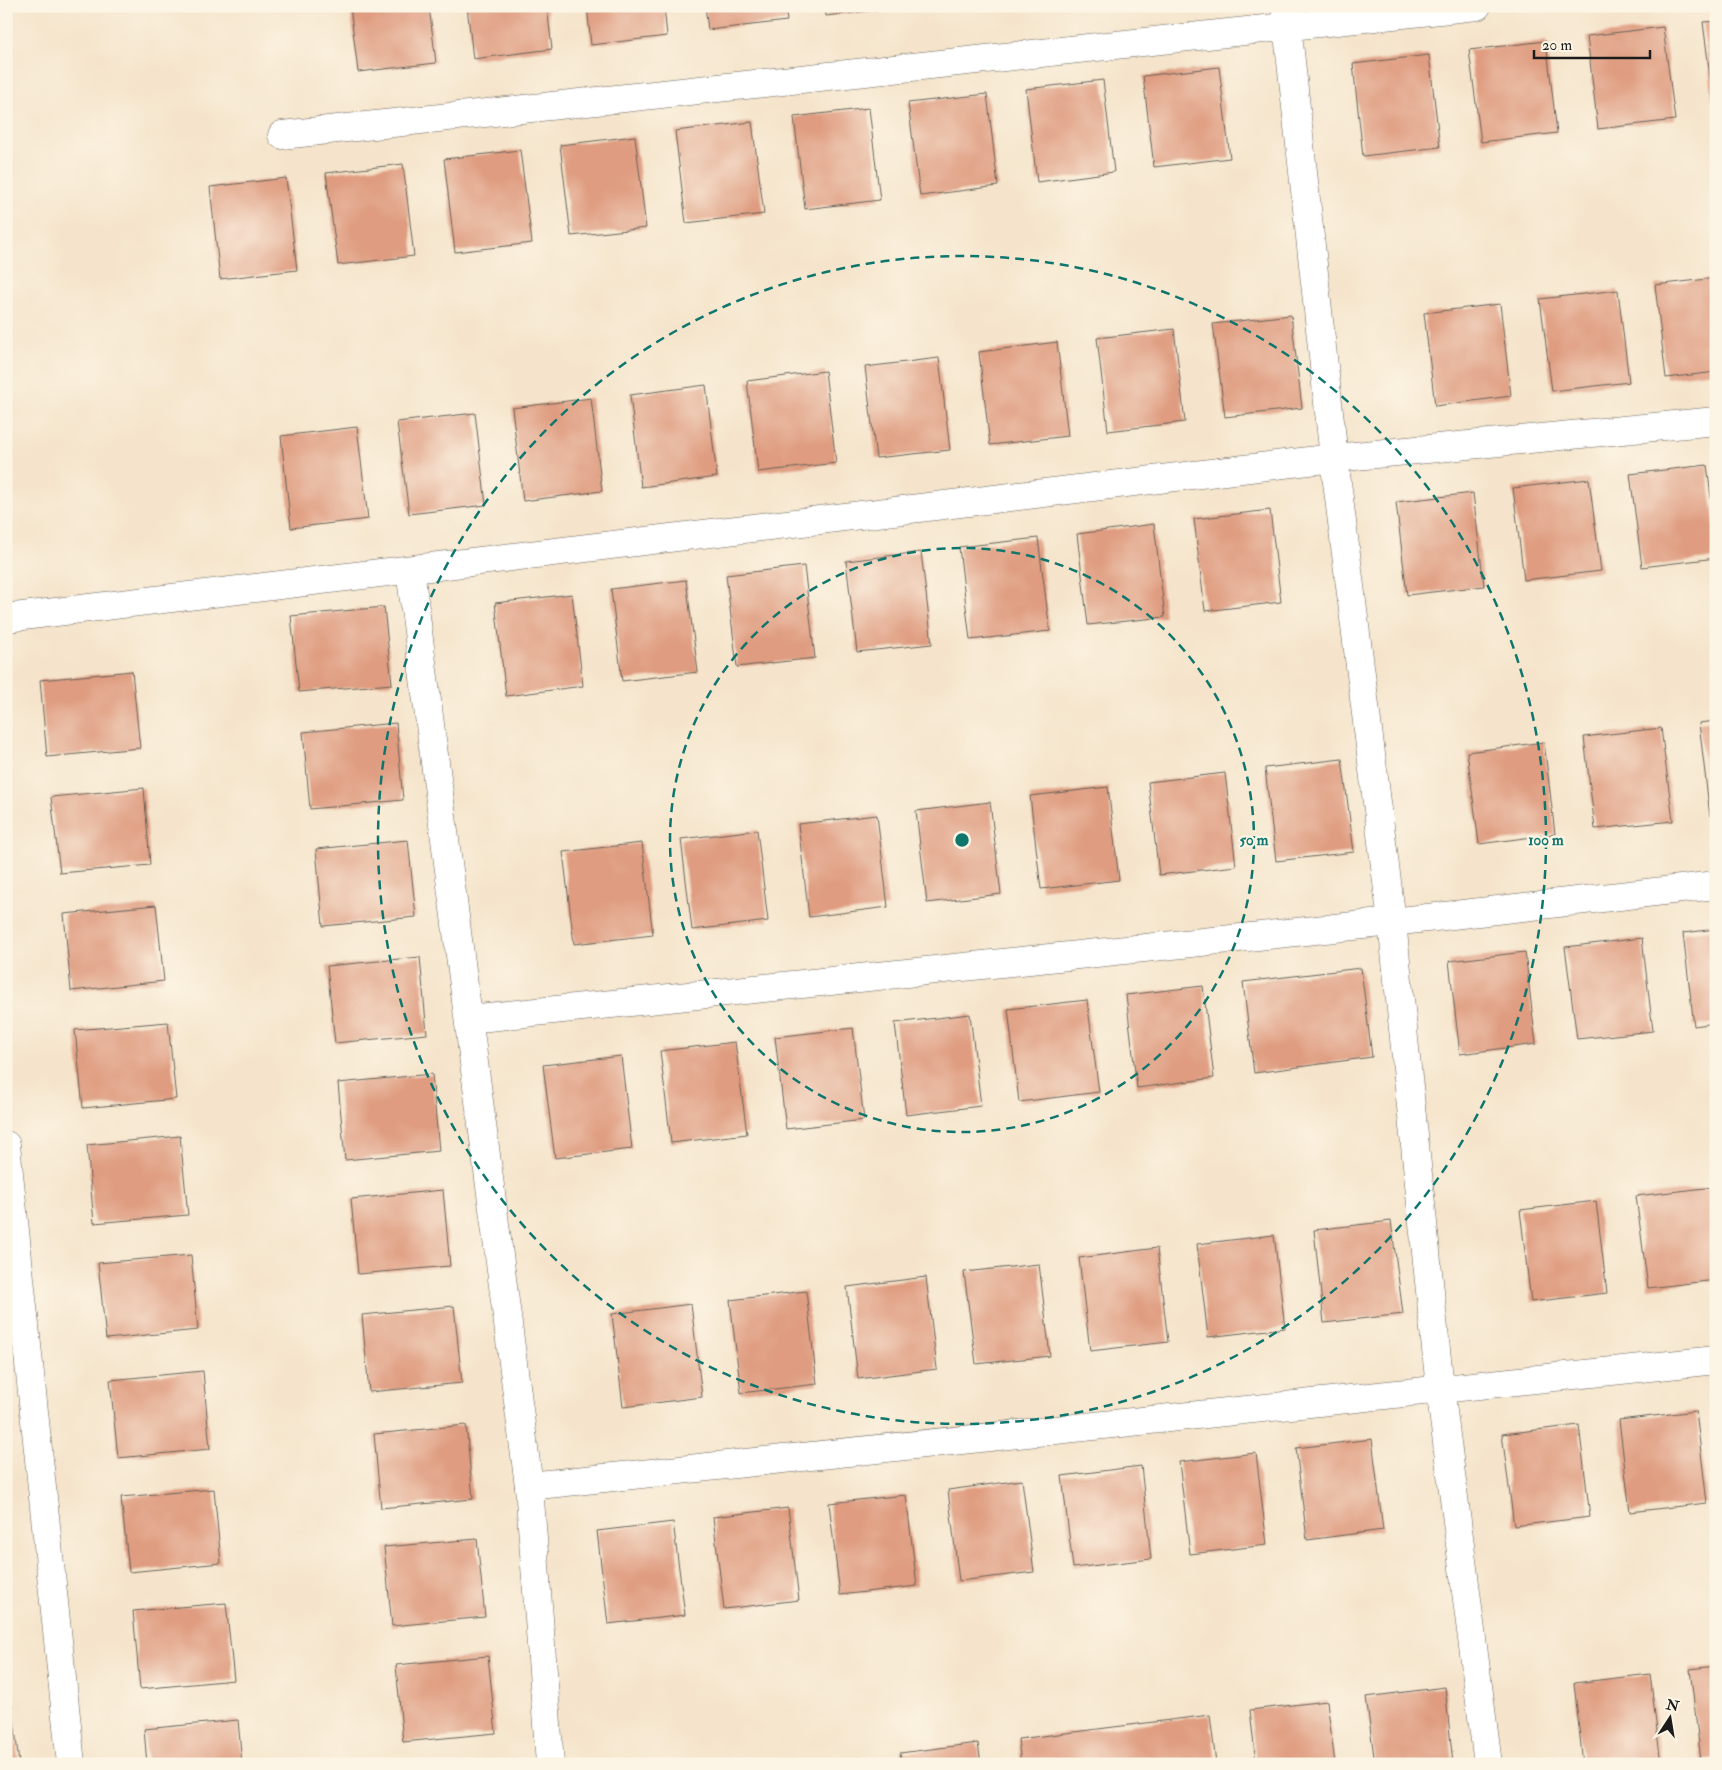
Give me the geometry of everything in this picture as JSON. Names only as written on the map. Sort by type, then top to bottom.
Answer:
[{"type":"street","points":[[282,135],[1286,16],[1477,6]]},
{"type":"street","points":[[1286,16],[1334,458],[1392,922],[1440,1388],[1488,1764]]},
{"type":"street","points":[[6,618],[1334,458],[1716,421]]},
{"type":"street","points":[[410,570],[529,1486],[550,1764]]},
{"type":"street","points":[[469,1019],[1392,922],[1716,885]]},
{"type":"street","points":[[6,1145],[71,1764]]},
{"type":"street","points":[[529,1486],[1716,1360]]},
{"type":"building","points":[[350,6],[429,6],[436,63],[358,72]]},
{"type":"building","points":[[467,6],[547,6],[552,49],[473,59]]},
{"type":"building","points":[[587,6],[664,6],[667,36],[591,45]]},
{"type":"building","points":[[705,6],[785,6],[787,21],[708,30]]},
{"type":"building","points":[[825,6],[902,6],[902,7],[826,16]]},
{"type":"building","points":[[1716,21],[1716,116],[1715,116],[1703,22]]},
{"type":"building","points":[[1663,27],[1675,120],[1598,129],[1587,36]]},
{"type":"building","points":[[1546,41],[1557,133],[1481,142],[1469,50]]},
{"type":"building","points":[[1429,55],[1440,147],[1363,156],[1353,64]]},
{"type":"building","points":[[1219,67],[1230,158],[1154,167],[1143,76]]},
{"type":"building","points":[[1103,80],[1114,172],[1037,182],[1026,89]]},
{"type":"building","points":[[987,94],[998,186],[920,196],[908,103]]},
{"type":"building","points":[[869,108],[880,200],[805,209],[794,117]]},
{"type":"building","points":[[752,122],[764,214],[686,223],[675,131]]},
{"type":"building","points":[[635,136],[646,228],[571,236],[560,145]]},
{"type":"building","points":[[520,150],[532,243],[455,252],[444,159]]},
{"type":"building","points":[[403,164],[414,256],[338,265],[326,173]]},
{"type":"building","points":[[286,178],[297,270],[220,279],[210,187]]},
{"type":"building","points":[[1716,278],[1716,372],[1666,378],[1655,285]]},
{"type":"building","points":[[1618,290],[1629,382],[1552,391],[1540,299]]},
{"type":"building","points":[[1500,304],[1511,396],[1435,406],[1424,313]]},
{"type":"building","points":[[1291,315],[1302,408],[1225,417],[1213,324]]},
{"type":"building","points":[[1174,329],[1185,422],[1108,431],[1097,338]]},
{"type":"building","points":[[1057,342],[1068,436],[990,445],[979,352]]},
{"type":"building","points":[[939,358],[950,450],[876,458],[865,367]]},
{"type":"building","points":[[825,371],[836,463],[758,472],[747,381]]},
{"type":"building","points":[[706,385],[717,477],[641,487],[630,395]]},
{"type":"building","points":[[591,398],[602,491],[523,501],[512,408]]},
{"type":"building","points":[[475,413],[486,505],[409,514],[397,422]]},
{"type":"building","points":[[357,427],[368,519],[291,528],[281,436]]},
{"type":"building","points":[[1707,465],[1716,536],[1716,558],[1642,567],[1630,474]]},
{"type":"building","points":[[1589,479],[1601,571],[1524,580],[1513,488]]},
{"type":"building","points":[[1473,493],[1484,586],[1407,595],[1396,502]]},
{"type":"building","points":[[1270,510],[1281,602],[1205,611],[1194,519]]},
{"type":"building","points":[[1154,524],[1165,617],[1088,625],[1077,534]]},
{"type":"building","points":[[1038,538],[1050,631],[970,640],[959,547]]},
{"type":"building","points":[[921,552],[932,644],[857,652],[846,561]]},
{"type":"building","points":[[804,566],[815,658],[737,667],[726,575]]},
{"type":"building","points":[[686,580],[698,672],[622,681],[611,589]]},
{"type":"building","points":[[572,594],[583,686],[506,696],[495,603]]},
{"type":"building","points":[[384,607],[392,684],[299,692],[291,616]]},
{"type":"building","points":[[132,671],[140,748],[47,757],[40,680]]},
{"type":"building","points":[[1716,721],[1716,815],[1710,816],[1699,723]]},
{"type":"building","points":[[396,723],[403,800],[310,809],[303,732]]},
{"type":"building","points":[[1661,728],[1673,821],[1595,829],[1584,737]]},
{"type":"building","points":[[1544,742],[1555,834],[1479,844],[1467,752]]},
{"type":"building","points":[[1342,759],[1354,852],[1276,861],[1265,768]]},
{"type":"building","points":[[1225,773],[1236,866],[1159,875],[1148,782]]},
{"type":"building","points":[[1108,787],[1119,880],[1041,889],[1030,796]]},
{"type":"building","points":[[144,788],[150,865],[60,873],[51,797]]},
{"type":"building","points":[[990,802],[1001,894],[927,903],[916,811]]},
{"type":"building","points":[[877,815],[888,907],[809,917],[798,824]]},
{"type":"building","points":[[757,830],[768,921],[692,930],[681,839]]},
{"type":"building","points":[[408,840],[416,917],[323,926],[316,849]]},
{"type":"building","points":[[642,843],[653,935],[574,944],[563,852]]},
{"type":"building","points":[[156,905],[164,981],[71,991],[64,914]]},
{"type":"building","points":[[1716,929],[1716,1023],[1694,1026],[1683,933]]},
{"type":"building","points":[[1642,938],[1653,1031],[1577,1039],[1565,947]]},
{"type":"building","points":[[1525,952],[1536,1044],[1460,1054],[1449,961]]},
{"type":"building","points":[[420,957],[427,1034],[335,1043],[327,966]]},
{"type":"building","points":[[1361,968],[1372,1057],[1254,1073],[1243,982]]},
{"type":"building","points":[[1203,986],[1214,1078],[1137,1088],[1126,995]]},
{"type":"building","points":[[1087,1000],[1099,1092],[1019,1102],[1008,1009]]},
{"type":"building","points":[[970,1014],[981,1106],[906,1115],[895,1023]]},
{"type":"building","points":[[168,1022],[176,1099],[83,1108],[75,1030]]},
{"type":"building","points":[[853,1028],[864,1120],[786,1129],[775,1037]]},
{"type":"building","points":[[735,1042],[747,1134],[671,1143],[660,1051]]},
{"type":"building","points":[[621,1056],[632,1149],[555,1158],[543,1065]]},
{"type":"building","points":[[432,1074],[439,1151],[345,1160],[338,1083]]},
{"type":"building","points":[[180,1136],[188,1215],[94,1223],[87,1145]]},
{"type":"building","points":[[1714,1187],[1716,1280],[1648,1288],[1636,1196]]},
{"type":"building","points":[[443,1190],[450,1266],[358,1274],[351,1199]]},
{"type":"building","points":[[1596,1201],[1607,1293],[1531,1302],[1520,1210]]},
{"type":"building","points":[[1391,1221],[1403,1314],[1324,1323],[1314,1230]]},
{"type":"building","points":[[1274,1235],[1285,1328],[1208,1337],[1197,1244]]},
{"type":"building","points":[[1157,1248],[1168,1342],[1090,1351],[1079,1258]]},
{"type":"building","points":[[191,1255],[198,1330],[106,1339],[98,1263]]},
{"type":"building","points":[[1039,1264],[1050,1356],[976,1364],[964,1272]]},
{"type":"building","points":[[926,1277],[937,1369],[858,1379],[847,1287]]},
{"type":"building","points":[[806,1291],[817,1384],[741,1393],[730,1300]]},
{"type":"building","points":[[691,1304],[702,1397],[623,1407],[612,1314]]},
{"type":"building","points":[[454,1306],[462,1383],[369,1392],[362,1315]]},
{"type":"building","points":[[203,1371],[210,1449],[118,1458],[110,1380]]},
{"type":"building","points":[[1696,1411],[1707,1503],[1630,1512],[1619,1420]]},
{"type":"building","points":[[466,1425],[473,1499],[381,1508],[374,1434]]},
{"type":"building","points":[[1579,1425],[1590,1517],[1514,1526],[1502,1434]]},
{"type":"building","points":[[1372,1439],[1383,1530],[1307,1540],[1296,1448]]},
{"type":"building","points":[[1256,1453],[1267,1545],[1190,1554],[1179,1462]]},
{"type":"building","points":[[1141,1466],[1151,1559],[1073,1568],[1062,1476]]},
{"type":"building","points":[[1022,1480],[1034,1572],[959,1581],[948,1490]]},
{"type":"building","points":[[214,1489],[221,1563],[129,1572],[121,1497]]},
{"type":"building","points":[[906,1495],[917,1586],[840,1595],[829,1503]]},
{"type":"building","points":[[788,1508],[799,1600],[724,1609],[713,1517]]},
{"type":"building","points":[[673,1522],[685,1615],[608,1624],[597,1531]]},
{"type":"building","points":[[477,1539],[485,1617],[392,1626],[384,1547]]},
{"type":"building","points":[[226,1603],[234,1680],[140,1689],[133,1611]]},
{"type":"building","points":[[488,1656],[496,1733],[403,1742],[396,1665]]},
{"type":"building","points":[[1716,1666],[1716,1759],[1701,1761],[1690,1669]]},
{"type":"building","points":[[1650,1674],[1661,1764],[1583,1764],[1574,1683]]},
{"type":"building","points":[[1445,1687],[1453,1764],[1375,1764],[1366,1697]]},
{"type":"building","points":[[1327,1701],[1335,1764],[1256,1764],[1250,1710]]},
{"type":"building","points":[[12,1703],[19,1764],[6,1764],[6,1704]]},
{"type":"building","points":[[1210,1715],[1216,1764],[1021,1764],[1018,1739]]},
{"type":"building","points":[[238,1720],[242,1764],[147,1764],[144,1729]]},
{"type":"building","points":[[978,1743],[981,1764],[902,1764],[900,1753]]},
{"type":"building","points":[[859,1758],[860,1764],[820,1764],[820,1763]]}]
